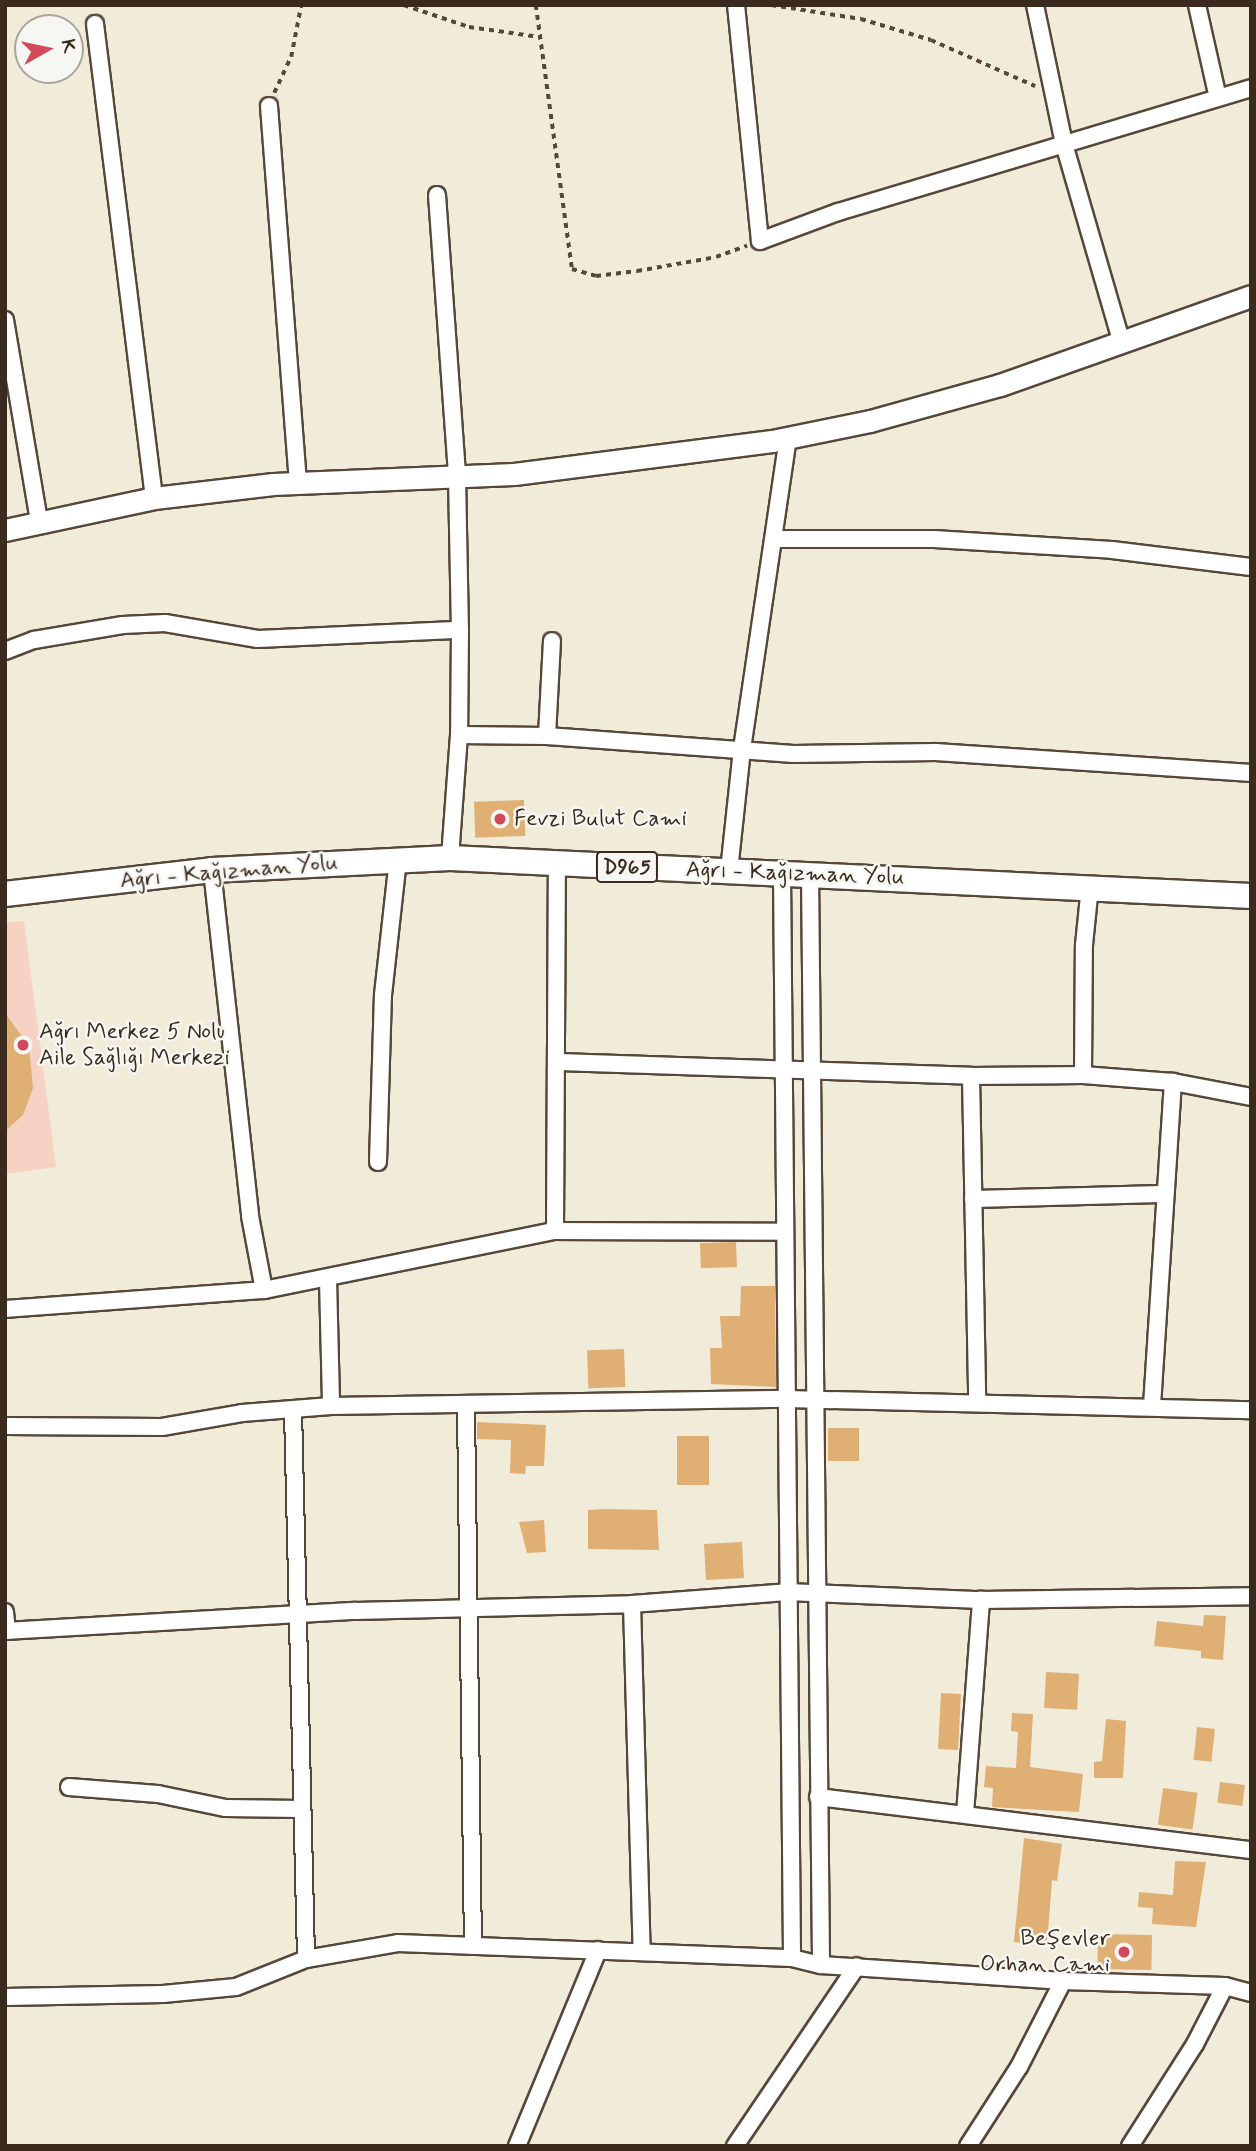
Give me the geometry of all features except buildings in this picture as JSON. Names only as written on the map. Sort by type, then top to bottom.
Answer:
[{"type":"main road","name":"Ağrı - Kağızman Yolu","points":[[5,894],[212,870],[450,858],[1090,886],[1251,896]]},
{"type":"street","points":[[736,5],[760,241],[838,212],[1251,88]]},
{"type":"street","points":[[1035,5],[1065,144],[1122,343]]},
{"type":"street","points":[[1197,5],[1217,98]]},
{"type":"street","points":[[95,24],[154,498]]},
{"type":"street","points":[[269,106],[298,483]]},
{"type":"street","points":[[437,195],[457,476],[459,735],[450,858]]},
{"type":"street","points":[[5,530],[39,520],[154,498],[298,483],[457,476],[716,452],[788,438],[1000,385],[1251,296]]},
{"type":"street","points":[[5,320],[39,520]]},
{"type":"street","points":[[729,871],[742,749],[788,438]]},
{"type":"street","points":[[774,538],[934,539],[1112,550],[1251,567]]},
{"type":"street","points":[[5,651],[34,640],[123,625],[165,623],[258,639],[460,630]]},
{"type":"street","points":[[547,736],[552,641]]},
{"type":"street","points":[[459,735],[547,736],[793,754],[936,752],[1251,773]]},
{"type":"street","points":[[378,1162],[383,995],[398,860]]},
{"type":"street","points":[[555,1231],[559,1062],[557,863]]},
{"type":"street","points":[[212,870],[250,1216],[264,1290]]},
{"type":"street","points":[[782,873],[792,1958]]},
{"type":"street","points":[[810,873],[821,1965]]},
{"type":"street","points":[[1083,1075],[1084,945],[1090,886]]},
{"type":"street","points":[[559,1062],[971,1076],[1083,1075],[1173,1082],[1251,1097]]},
{"type":"street","points":[[971,1076],[977,1401]]},
{"type":"street","points":[[1152,1406],[1162,1194],[1173,1082]]},
{"type":"street","points":[[973,1199],[1162,1194]]},
{"type":"street","points":[[5,1309],[264,1290],[555,1231],[785,1232]]},
{"type":"street","points":[[328,1279],[331,1406]]},
{"type":"street","points":[[5,1426],[162,1427],[242,1413],[331,1406],[466,1407],[787,1399],[977,1401],[1251,1410]]},
{"type":"street","points":[[466,1407],[473,1946]]},
{"type":"street","points":[[293,1410],[301,1614],[300,1809],[306,1959]]},
{"type":"street","points":[[5,1612],[6,1631],[301,1614],[632,1604],[787,1592],[981,1600],[1251,1596]]},
{"type":"street","points":[[965,1814],[981,1600]]},
{"type":"street","points":[[632,1604],[642,1952]]},
{"type":"street","points":[[69,1787],[158,1794],[225,1808],[300,1809]]},
{"type":"street","points":[[818,1797],[1251,1850]]},
{"type":"street","points":[[5,1997],[163,1994],[236,1987],[306,1959],[398,1943],[792,1958],[821,1965],[1063,1981],[1226,1986],[1251,1993]]},
{"type":"street","points":[[517,2146],[598,1950]]},
{"type":"street","points":[[735,2146],[857,1966]]},
{"type":"street","points":[[968,2146],[1019,2067],[1063,1981]]},
{"type":"street","points":[[1130,2146],[1226,1986]]},
{"type":"path","points":[[269,106],[291,57],[301,5]]},
{"type":"path","points":[[404,5],[469,27],[538,37]]},
{"type":"path","points":[[536,5],[538,37],[572,269],[596,276],[637,271],[716,257],[760,241]]},
{"type":"path","points":[[771,5],[861,19],[931,40],[1037,87],[1052,88]]},
{"type":"shaded area","name":"Ağrı Merkez 5 Nolu Aile Sağlığı Merkezi","points":[[24,921],[56,1167],[5,1174],[5,923]]},
{"type":"place","name":"Fevzi Bulut Cami","points":[[500,819]]},
{"type":"place","name":"Ağrı Merkez 5 Nolu Aile Sağlığı Merkezi","points":[[23,1045]]},
{"type":"place","name":"Beşevler Orhan Cami","points":[[1124,1952]]}]
